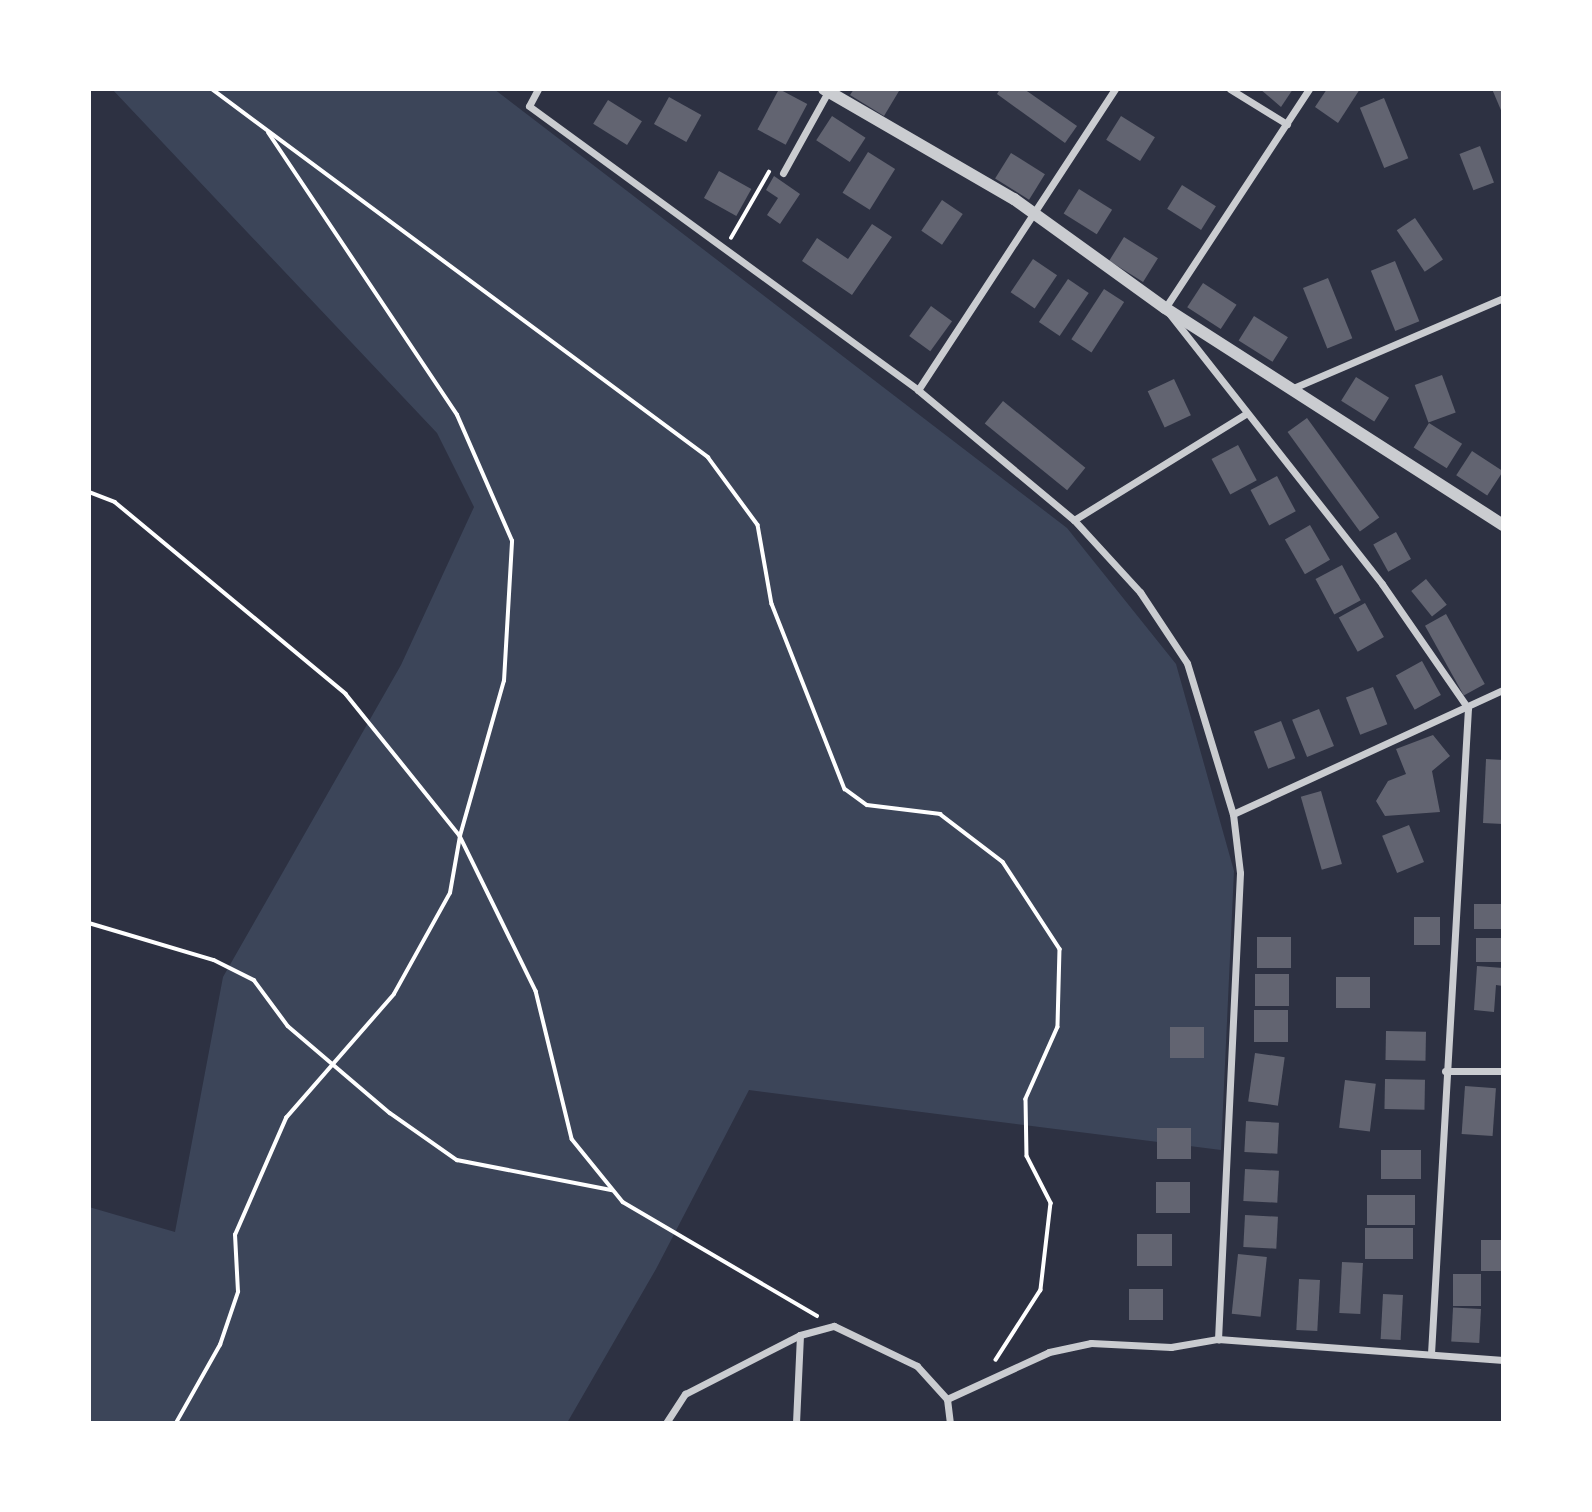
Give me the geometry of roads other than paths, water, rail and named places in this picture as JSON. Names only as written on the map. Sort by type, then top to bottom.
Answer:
[{"type":"street","points":[[538,89],[529,106],[918,390],[1074,520],[1140,592],[1187,663],[1233,814],[1240,873],[1218,1339]]},
{"type":"street","points":[[918,390],[1115,89]]},
{"type":"street","points":[[1230,89],[1287,124]]},
{"type":"street","points":[[1165,308],[1309,89]]},
{"type":"street","points":[[783,173],[827,90],[1035,214],[1165,308],[1503,525]]},
{"type":"street","points":[[1291,389],[1503,298]]},
{"type":"street","points":[[1165,308],[1382,584],[1468,708],[1445,1071],[1431,1354]]},
{"type":"street","points":[[1074,520],[1247,413]]},
{"type":"street","points":[[1233,814],[1503,690]]},
{"type":"street","points":[[1445,1071],[1503,1071]]},
{"type":"street","points":[[666,1423],[685,1394],[800,1335],[834,1326],[916,1366],[947,1399],[950,1423]]},
{"type":"street","points":[[796,1423],[800,1335]]},
{"type":"street","points":[[947,1399],[1049,1352],[1091,1343],[1171,1348],[1218,1339],[1503,1360]]}]
